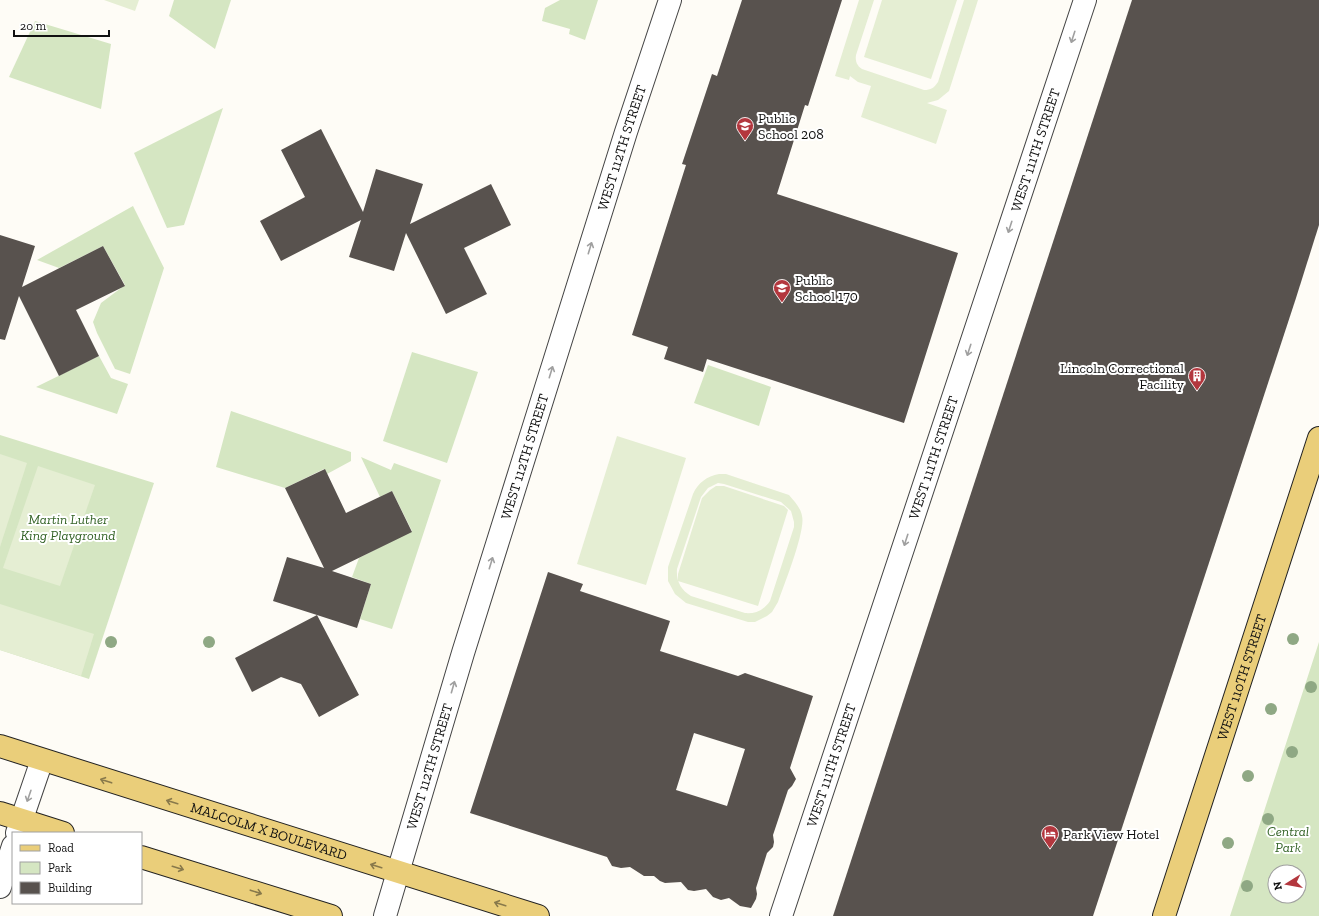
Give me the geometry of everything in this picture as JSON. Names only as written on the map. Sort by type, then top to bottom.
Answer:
[{"type":"main road","name":"WEST 110TH STREET","points":[[1164,916],[1319,438]]},
{"type":"main road","name":"MALCOLM X BOULEVARD","points":[[0,746],[538,916]]},
{"type":"main road","points":[[0,813],[19,826],[57,832]]},
{"type":"main road","points":[[142,857],[331,916]]},
{"type":"street","name":"WEST 112TH STREET","points":[[385,916],[468,638],[626,132],[670,0]]},
{"type":"street","name":"WEST 111TH STREET","points":[[781,916],[1085,0]]},
{"type":"street","points":[[19,826],[42,760]]},
{"type":"street","points":[[0,887],[12,849]]},
{"type":"green space","points":[[104,0],[139,0],[135,11]]},
{"type":"green space","points":[[174,0],[231,0],[215,49],[169,16]]},
{"type":"green space","points":[[560,0],[598,0],[585,40],[569,34],[570,29],[542,21],[545,8]]},
{"type":"green space","points":[[859,0],[874,0],[856,55],[856,61],[860,68],[924,90],[929,90],[938,82],[964,0],[978,0],[949,91],[938,100],[927,103],[947,110],[936,144],[861,117],[871,86],[858,82],[850,76],[849,80],[835,76]]},
{"type":"green space","points":[[882,0],[957,0],[931,79],[864,57]]},
{"type":"green space","points":[[35,21],[111,44],[101,109],[9,77]]},
{"type":"green space","points":[[223,108],[184,225],[167,228],[134,153]]},
{"type":"green space","points":[[133,206],[164,268],[130,374],[115,369],[93,322],[101,303],[125,285],[103,246],[59,268],[37,260]]},
{"type":"green space","points":[[412,352],[478,372],[447,463],[383,441]]},
{"type":"green space","points":[[99,356],[111,378],[128,384],[117,414],[36,387]]},
{"type":"green space","points":[[708,365],[771,387],[759,426],[694,403]]},
{"type":"green space","points":[[231,411],[351,452],[351,461],[327,474],[324,469],[285,488],[216,467]]},
{"type":"green space","name":"Martin Luther King Playground","points":[[0,435],[154,483],[89,679],[0,650]]},
{"type":"green space","points":[[617,436],[686,458],[646,585],[577,564]]},
{"type":"green space","points":[[0,454],[27,463],[0,547]]},
{"type":"green space","points":[[361,457],[391,470],[394,463],[441,480],[392,629],[360,619],[371,584],[352,577],[359,558],[412,531],[392,491],[380,497]]},
{"type":"green space","points":[[38,466],[95,485],[60,586],[3,568]]},
{"type":"green space","points":[[726,474],[789,495],[797,505],[802,516],[801,533],[798,545],[778,602],[772,612],[755,622],[748,622],[686,603],[675,594],[668,581],[668,567],[693,494],[703,481],[711,476]],"holes":[[[718,483],[781,502],[791,511],[794,522],[794,527],[770,601],[765,607],[752,613],[745,613],[691,596],[684,591],[677,577],[677,569],[701,497],[708,488]]]},
{"type":"green space","points":[[716,486],[724,486],[784,506],[788,510],[758,606],[678,581],[678,574],[702,498]]},
{"type":"green space","points":[[0,604],[94,634],[81,676],[0,650]]},
{"type":"green space","name":"Central Park","points":[[1319,642],[1319,916],[1230,916]]},
{"type":"building","points":[[742,0],[842,0],[808,106],[805,105],[777,194],[958,253],[904,423],[707,359],[703,372],[664,359],[668,347],[632,335],[686,165],[682,164],[712,74],[717,76]]},
{"type":"building","points":[[1132,0],[1319,0],[1319,225],[1296,298],[1093,916],[833,916]]},
{"type":"building","points":[[321,129],[363,212],[376,169],[423,184],[410,224],[491,184],[511,225],[464,248],[487,294],[446,314],[406,233],[394,271],[349,257],[361,220],[281,261],[260,221],[305,197],[281,150]]},
{"type":"building","points":[[0,235],[35,246],[22,287],[103,246],[125,286],[76,310],[99,356],[59,376],[19,296],[5,340],[0,339]]},
{"type":"building","points":[[325,469],[346,513],[392,491],[412,532],[332,571],[371,584],[357,628],[273,601],[287,557],[324,568],[285,488]]},
{"type":"building","points":[[548,572],[583,584],[580,591],[670,621],[660,651],[738,676],[745,673],[813,696],[790,768],[796,779],[788,790],[773,835],[773,847],[767,853],[756,888],[756,899],[751,908],[740,906],[729,898],[721,900],[713,897],[706,889],[694,891],[688,890],[681,882],[665,883],[654,876],[644,876],[630,867],[621,868],[612,866],[607,857],[470,813]],"holes":[[[694,733],[745,749],[727,806],[676,790]]]},
{"type":"building","points":[[317,615],[359,695],[319,717],[301,684],[281,677],[252,692],[235,658]]},
{"type":"place","name":"Public School 208","points":[[745,141]]},
{"type":"place","name":"Public School 170","points":[[782,303]]},
{"type":"place","name":"Lincoln Correctional Facility","points":[[1197,391]]},
{"type":"place","name":"Park View Hotel","points":[[1050,849]]}]
